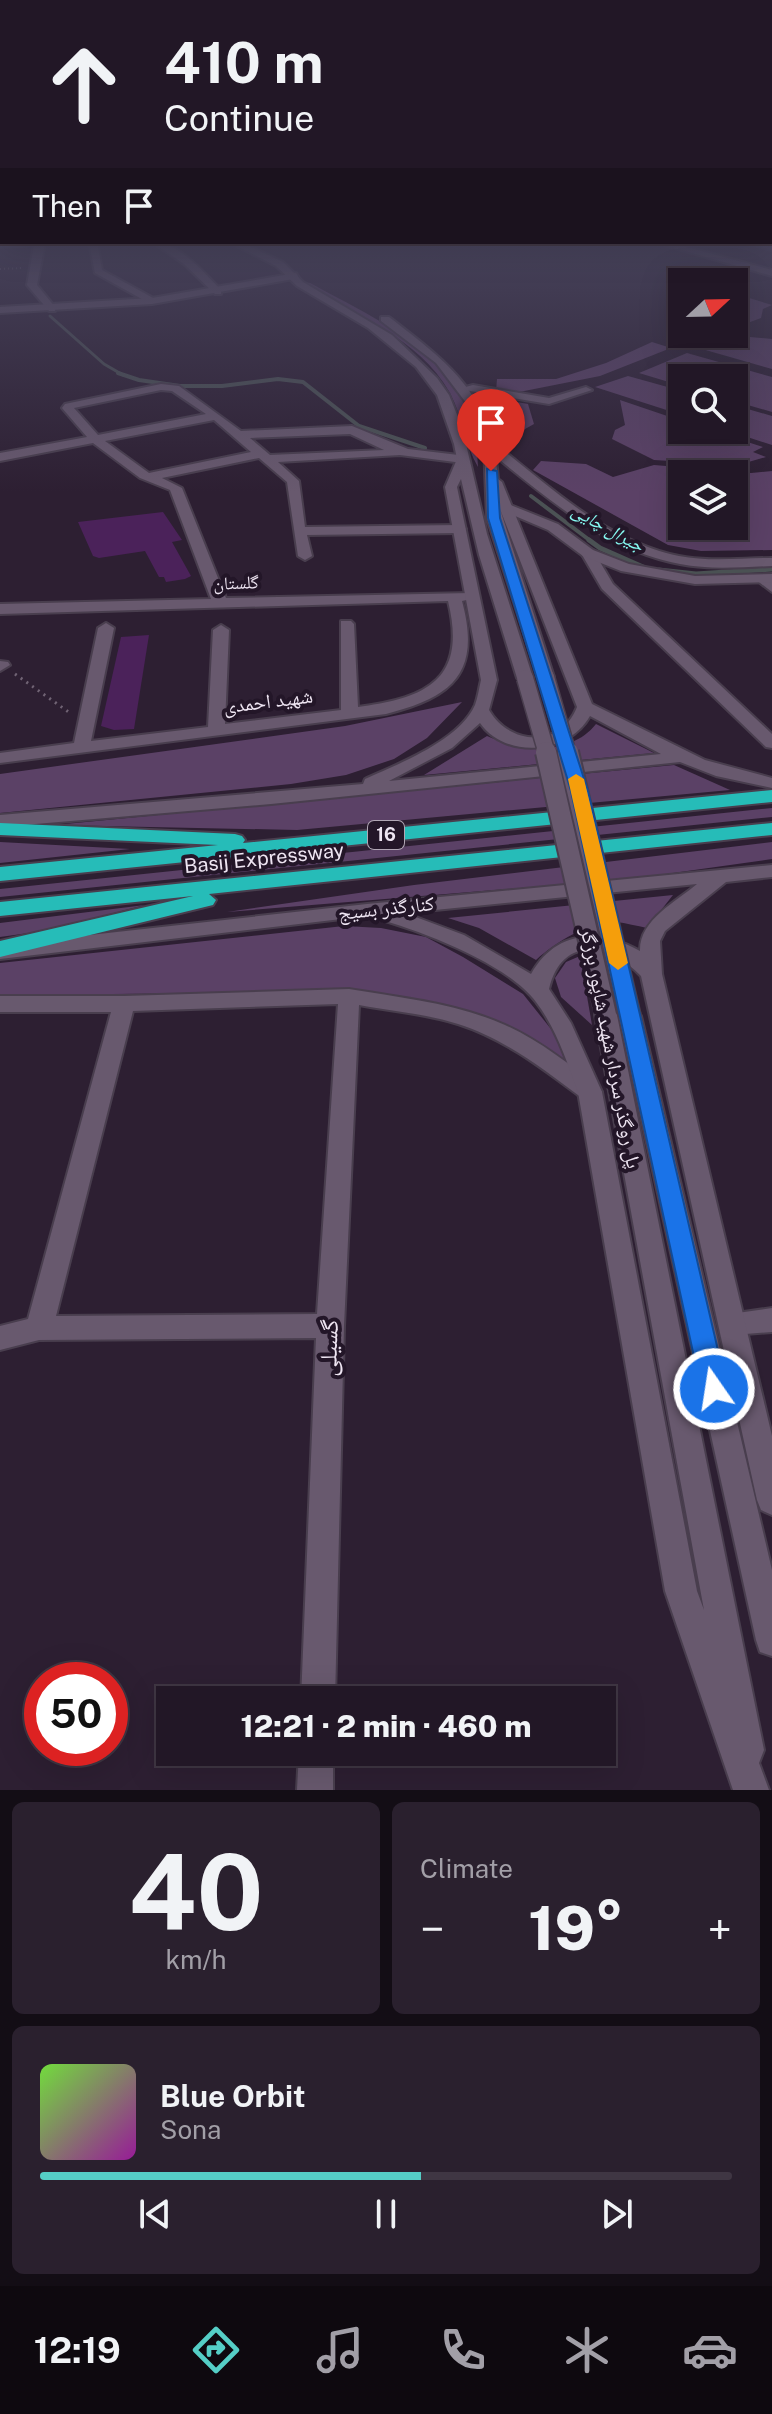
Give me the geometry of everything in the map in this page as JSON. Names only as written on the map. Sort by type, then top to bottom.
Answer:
[{"type":"highway","name":"Basij Expressway","points":[[0,874],[772,796]]},
{"type":"highway","points":[[0,829],[300,843]]},
{"type":"highway","name":"Basij Expressway","points":[[0,909],[772,829]]},
{"type":"highway","points":[[0,950],[290,879]]},
{"type":"main road","name":"پل روگذر سردار شهید شاپور برزگر","points":[[368,326],[392,340],[427,372],[452,408],[475,513],[558,794],[618,1016],[772,1640]]},
{"type":"main road","name":"پل روگذر سردار شهید شاپور برزگر","points":[[395,326],[468,388],[476,408],[490,446],[494,518],[579,791],[753,1790]]},
{"type":"main road","points":[[468,388],[489,376]]},
{"type":"main road","points":[[220,603],[176,488],[149,476],[95,439],[69,406],[175,388],[216,416],[293,481],[305,556]]},
{"type":"main road","points":[[468,388],[549,401],[586,390]]},
{"type":"main road","points":[[0,457],[216,416]]},
{"type":"main road","points":[[239,435],[352,430],[406,453]]},
{"type":"main road","points":[[490,446],[615,536],[652,552],[678,560],[772,562]]},
{"type":"main road","points":[[149,476],[264,457],[406,453],[463,459],[451,487],[489,680],[481,710],[456,735],[432,752],[357,790]]},
{"type":"main road","points":[[481,710],[488,723],[501,735],[534,741],[550,739],[576,729],[585,707],[491,471]]},
{"type":"main road","points":[[508,508],[553,527],[588,553],[626,568],[695,580],[769,582]]},
{"type":"main road","points":[[299,531],[459,529]]},
{"type":"main road","points":[[588,553],[607,586],[772,743]]},
{"type":"main road","name":"شهید احمدی","points":[[0,758],[82,745],[350,713],[411,702],[447,681],[456,666],[463,640],[454,596]]},
{"type":"main road","name":"گلستان","points":[[0,609],[474,596]]},
{"type":"main road","points":[[346,624],[350,713]]},
{"type":"main road","points":[[82,745],[106,628]]},
{"type":"main road","points":[[216,729],[221,630]]},
{"type":"main road","points":[[585,707],[681,757],[741,780],[772,783]]},
{"type":"main road","points":[[0,821],[357,790],[681,757]]},
{"type":"main road","name":"کنارگذر بسیج","points":[[0,950],[367,910],[772,871]]},
{"type":"main road","points":[[720,876],[657,927],[650,941],[651,974],[772,1500]]},
{"type":"main road","points":[[367,910],[411,919],[473,945],[538,989],[574,1051],[590,1092],[681,1591],[753,1790]]},
{"type":"main road","points":[[538,989],[539,976],[554,955],[580,943],[613,947],[632,956],[651,974]]},
{"type":"main road","points":[[0,1004],[124,1004],[349,996],[460,1016],[499,1031],[531,1049],[590,1092]]},
{"type":"main road","name":"گسیلی","points":[[318,1686],[330,1326],[349,996]]},
{"type":"main road","points":[[39,1328],[124,1004]]},
{"type":"main road","points":[[733,1323],[772,1320]]},
{"type":"main road","points":[[0,1338],[39,1328],[330,1326]]},
{"type":"main road","points":[[315,1790],[316,1766]]},
{"type":"path","points":[[1,665],[86,724]]},
{"type":"shaded area","points":[[378,326],[387,326],[409,340],[451,380],[466,403],[475,430],[478,467],[454,402],[437,373]]},
{"type":"shaded area","points":[[748,337],[772,339],[772,369],[698,348],[748,348]]},
{"type":"shaded area","points":[[652,342],[671,348],[600,376],[509,394],[496,391],[497,379],[556,379],[606,363]]},
{"type":"shaded area","points":[[687,353],[726,364],[668,364],[668,382],[639,373]]},
{"type":"shaded area","points":[[748,370],[772,377],[772,412],[748,405]]},
{"type":"shaded area","points":[[628,376],[668,387],[668,410],[595,387]]},
{"type":"shaded area","points":[[494,398],[528,404],[534,424],[509,438]]},
{"type":"shaded area","points":[[620,400],[668,416],[668,444],[748,442],[763,447],[753,452],[766,457],[748,462],[654,460],[612,439],[615,430],[625,425]]},
{"type":"shaded area","points":[[748,409],[772,416],[772,445],[748,437]]},
{"type":"shaded area","points":[[541,461],[586,464],[613,477],[654,465],[668,466],[668,540],[748,540],[748,473],[772,471],[772,550],[701,551],[668,545],[533,470]]},
{"type":"shaded area","points":[[462,702],[427,738],[394,759],[346,775],[291,784],[0,813],[0,774],[345,726]]},
{"type":"shaded area","points":[[596,724],[654,753],[424,775],[487,736],[515,745],[545,748],[573,741]]},
{"type":"shaded area","points":[[674,765],[730,790],[297,830],[55,825]]},
{"type":"shaded area","points":[[772,808],[772,817],[0,897],[0,889]]},
{"type":"shaded area","points":[[0,842],[130,849],[0,863]]},
{"type":"shaded area","points":[[772,842],[772,859],[630,879],[227,912],[414,885]]},
{"type":"shaded area","points":[[673,895],[647,928],[616,922],[594,925],[553,946],[536,960],[479,928],[448,918]]},
{"type":"shaded area","points":[[145,905],[43,931],[0,937],[0,923]]},
{"type":"shaded area","points":[[344,926],[381,928],[426,937],[463,957],[523,994],[555,1034],[575,1068],[531,1040],[353,992],[0,995],[0,963]]},
{"type":"shaded area","points":[[580,956],[592,1025],[561,997],[555,978],[566,962]]},
{"type":"building","points":[[163,512],[182,540],[172,542],[191,576],[185,579],[166,582],[164,577],[159,577],[145,551],[99,558],[93,556],[78,522]]},
{"type":"building","points":[[149,635],[134,729],[114,730],[101,726],[121,637]]},
{"type":"waterway","name":"جیرال چایی","points":[[61,326],[104,364],[122,374]]},
{"type":"waterway","name":"جیرال چایی","points":[[122,374],[180,386],[222,386],[278,379],[303,382],[359,426],[425,448]]},
{"type":"waterway","name":"جیرال چایی","points":[[531,496],[592,542]]},
{"type":"waterway","name":"جیرال چایی","points":[[589,540],[643,567]]},
{"type":"waterway","name":"جیرال چایی","points":[[659,570],[696,574],[772,569]]},
{"type":"slow traffic","points":[[576,779],[618,963]]},
{"type":"route","points":[[491,471],[494,518],[579,791],[714,1389]]}]
